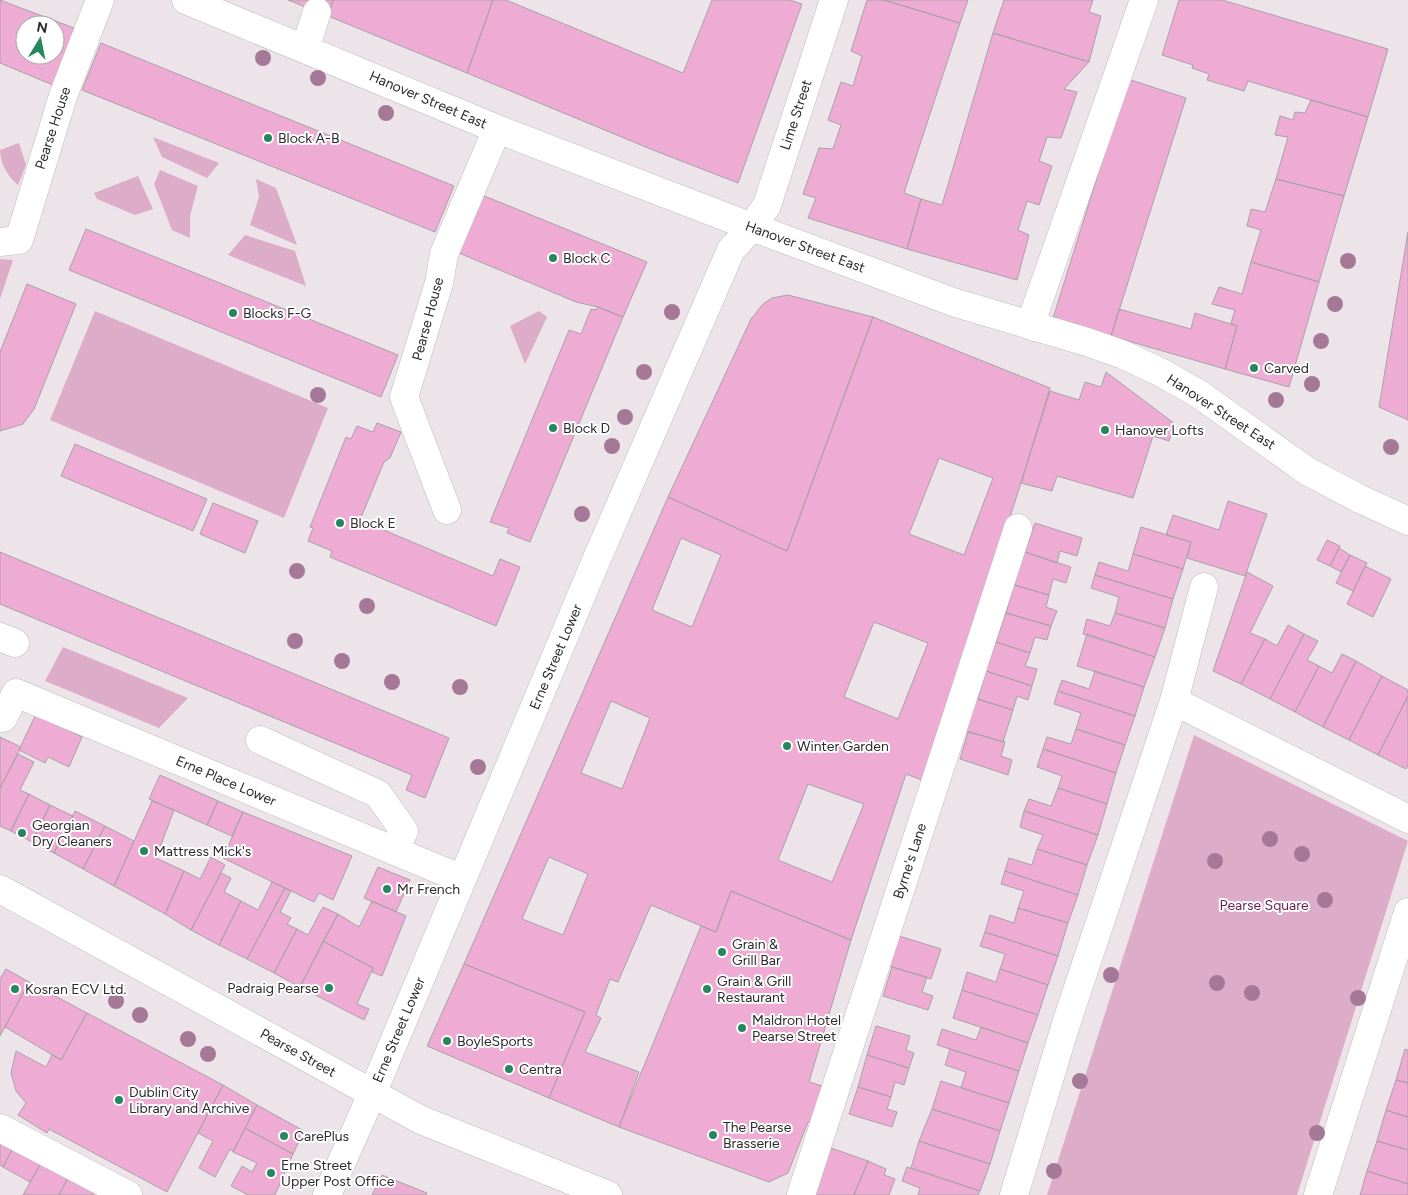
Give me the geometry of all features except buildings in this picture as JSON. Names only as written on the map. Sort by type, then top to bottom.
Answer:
[{"type":"street","name":"Pearse House","points":[[0,242],[19,240],[63,96],[100,0]]},
{"type":"street","name":"Hanover Street East","points":[[186,0],[497,129],[752,227],[953,302],[1087,342],[1162,373],[1199,394],[1307,471],[1360,499],[1408,521]]},
{"type":"street","name":"Lime Street","points":[[752,227],[767,205],[834,0]]},
{"type":"street","points":[[1034,327],[1035,311],[1144,0]]},
{"type":"street","points":[[305,49],[317,12]]},
{"type":"street","name":"Pearse House","points":[[447,510],[404,397],[439,283],[444,254],[497,129]]},
{"type":"street","name":"Erne Street Lower","points":[[327,1195],[372,1094],[731,250],[752,227]]},
{"type":"street","name":"Byrne's Lane","points":[[801,1195],[1018,528]]},
{"type":"street","points":[[1014,1195],[1066,1024],[1174,701],[1204,587]]},
{"type":"street","name":"Erne Place Lower","points":[[3,718],[16,693],[462,879]]},
{"type":"street","points":[[1174,701],[1408,819]]},
{"type":"street","points":[[260,740],[378,794],[404,830],[394,851]]},
{"type":"street","name":"Pearse Street","points":[[0,889],[421,1120],[608,1195]]},
{"type":"street","points":[[1318,1195],[1408,912]]},
{"type":"street","points":[[0,1128],[128,1195]]},
{"type":"green space","points":[[153,137],[219,163],[207,178],[162,157]]},
{"type":"green space","points":[[19,143],[26,165],[18,185],[5,169],[1,160],[0,150]]},
{"type":"green space","points":[[160,170],[198,186],[190,216],[190,238],[172,230],[154,184]]},
{"type":"green space","points":[[138,176],[153,209],[135,215],[97,199],[94,193]]},
{"type":"green space","points":[[256,179],[276,188],[297,245],[250,225],[259,197]]},
{"type":"green space","points":[[245,235],[295,251],[306,286],[228,255]]},
{"type":"green space","points":[[0,259],[13,260],[0,299]]},
{"type":"green space","points":[[95,311],[328,408],[284,518],[50,420]]},
{"type":"green space","points":[[539,311],[547,317],[525,364],[510,326]]},
{"type":"green space","points":[[63,647],[188,698],[159,728],[45,681]]},
{"type":"green space","name":"Pearse Square","points":[[1194,735],[1408,841],[1297,1195],[1047,1195]]},
{"type":"place","name":"Block A-B","points":[[268,138]]},
{"type":"place","name":"Block C","points":[[553,258]]},
{"type":"place","name":"Blocks F-G","points":[[233,313]]},
{"type":"place","name":"Carved","points":[[1254,368]]},
{"type":"place","name":"Block D","points":[[553,428]]},
{"type":"place","name":"Hanover Lofts","points":[[1105,430]]},
{"type":"place","name":"Block E","points":[[340,523]]},
{"type":"place","name":"Winter Garden","points":[[787,746]]},
{"type":"place","name":"Georgian Dry Cleaners","points":[[22,833]]},
{"type":"place","name":"Mattress Mick's","points":[[144,851]]},
{"type":"place","name":"Mr French","points":[[387,889]]},
{"type":"place","name":"Grain & Grill Bar","points":[[722,952]]},
{"type":"place","name":"Padraig Pearse","points":[[329,988]]},
{"type":"place","name":"Kosran ECV Ltd.","points":[[15,989]]},
{"type":"place","name":"Grain & Grill Restaurant","points":[[707,989]]},
{"type":"place","name":"Maldron Hotel Pearse Street","points":[[742,1028]]},
{"type":"place","name":"BoyleSports","points":[[447,1041]]},
{"type":"place","name":"Centra","points":[[509,1069]]},
{"type":"place","name":"Dublin City Library and Archive","points":[[119,1100]]},
{"type":"place","name":"The Pearse Brasserie","points":[[713,1135]]},
{"type":"place","name":"CarePlus","points":[[284,1136]]},
{"type":"place","name":"Erne Street Upper Post Office","points":[[271,1173]]}]
